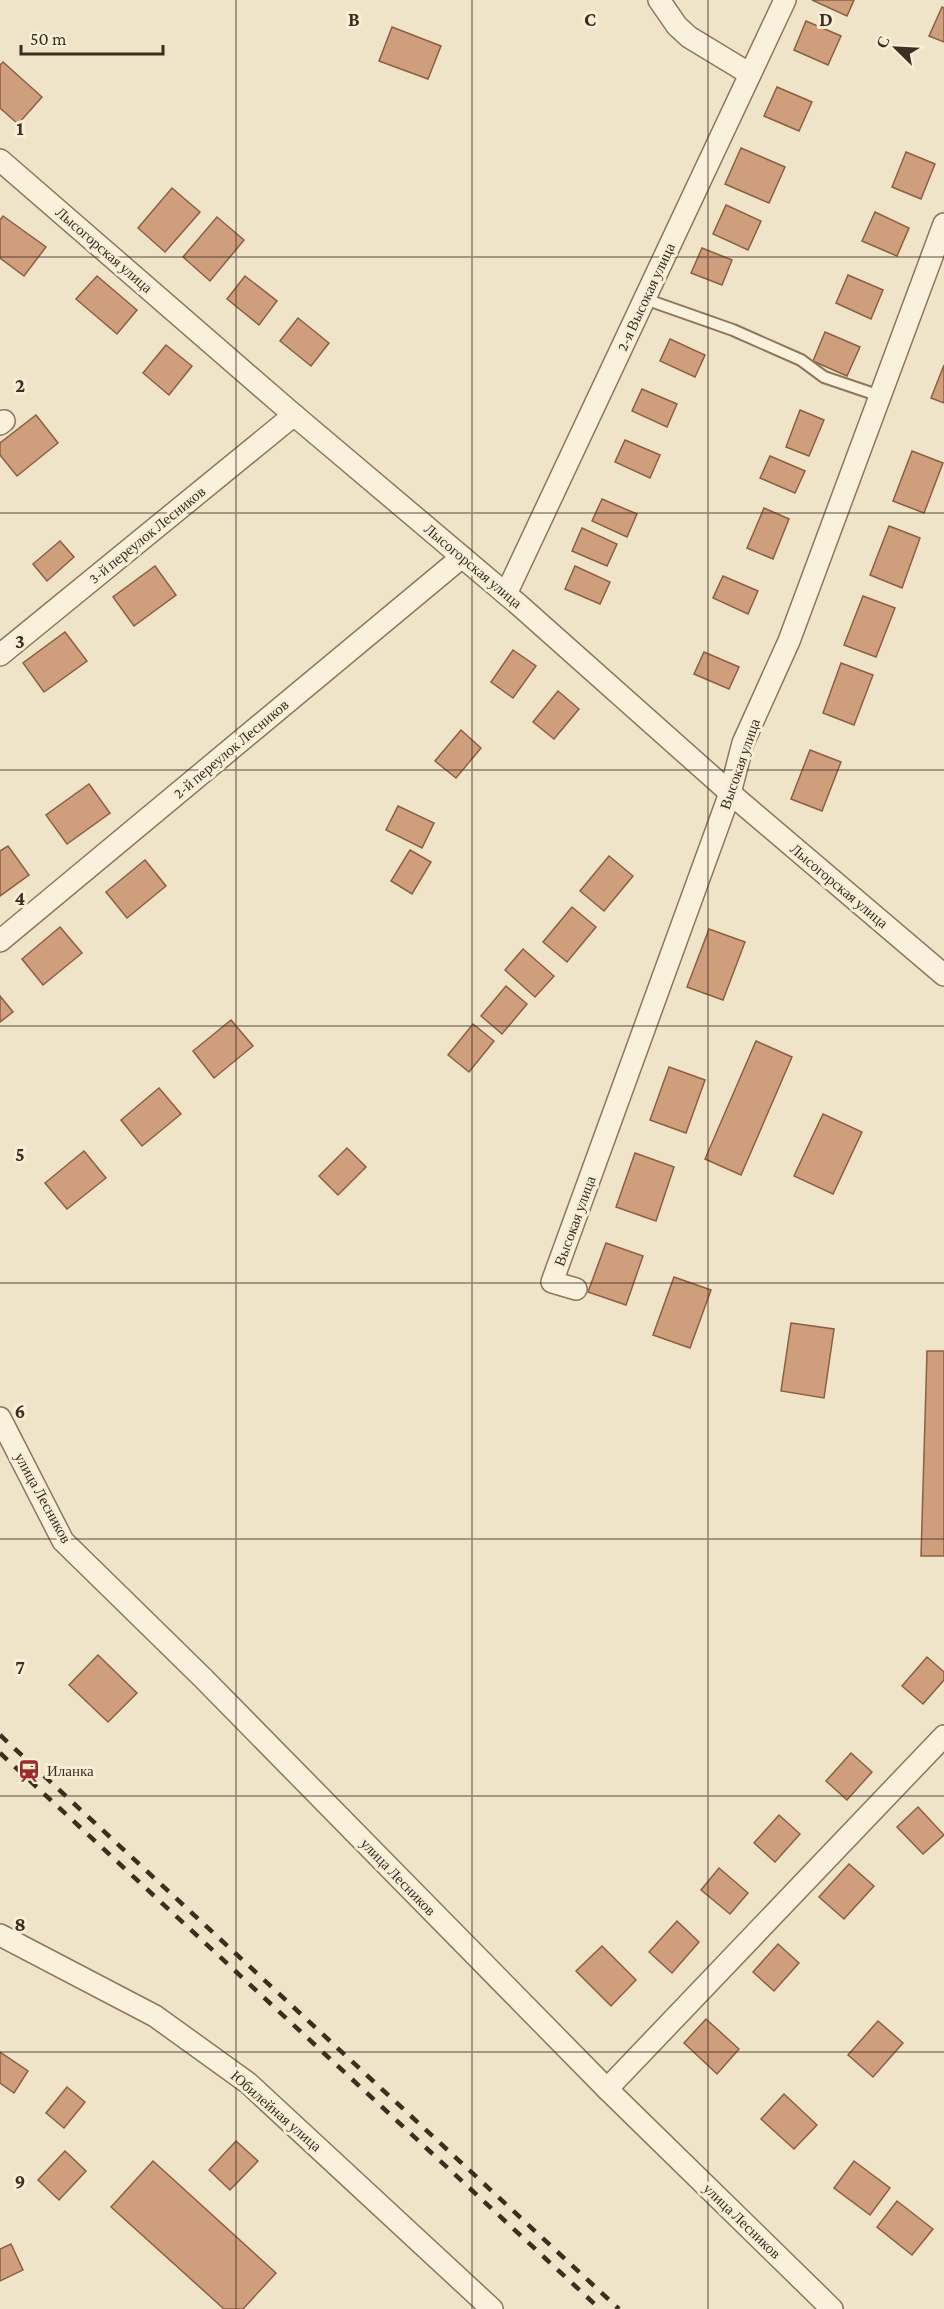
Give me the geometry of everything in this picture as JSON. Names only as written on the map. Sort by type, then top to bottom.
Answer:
[{"type":"street","points":[[659,0],[677,26],[689,37],[750,74]]},
{"type":"street","name":"2-я Высокая улица","points":[[506,594],[785,0]]},
{"type":"street","name":"Лысогорская улица","points":[[0,160],[294,415],[506,594],[730,794],[944,975]]},
{"type":"street","name":"Высокая улица","points":[[576,1289],[552,1282],[730,794],[743,743],[789,641],[944,224]]},
{"type":"street","name":"3-й переулок Лесников","points":[[0,655],[294,415]]},
{"type":"street","name":"2-й переулок Лесников","points":[[0,941],[462,557]]},
{"type":"street","name":"улица Лесников","points":[[0,1418],[63,1541],[203,1678],[607,2089],[832,2309]]},
{"type":"street","points":[[607,2089],[944,1736]]},
{"type":"street","name":"Юбилейная улица","points":[[0,1935],[155,2016],[248,2083],[492,2309]]},
{"type":"lane","points":[[645,299],[733,330],[801,360],[824,377],[880,396]]},
{"type":"building","points":[[812,0],[854,0],[847,16]]},
{"type":"building","points":[[942,7],[944,8],[944,42],[929,36]]},
{"type":"building","points":[[806,21],[841,36],[828,65],[794,50]]},
{"type":"building","points":[[392,27],[441,46],[428,79],[379,61]]},
{"type":"building","points":[[3,62],[42,97],[18,124],[0,108],[0,65]]},
{"type":"building","points":[[777,87],[812,102],[799,131],[764,116]]},
{"type":"building","points":[[741,148],[785,167],[769,203],[725,184]]},
{"type":"building","points":[[906,152],[935,164],[921,199],[892,187]]},
{"type":"building","points":[[172,188],[200,212],[165,252],[138,228]]},
{"type":"building","points":[[726,205],[761,221],[748,250],[713,234]]},
{"type":"building","points":[[875,212],[909,228],[897,256],[862,241]]},
{"type":"building","points":[[3,216],[46,247],[24,276],[0,258],[0,220]]},
{"type":"building","points":[[217,217],[244,240],[210,281],[183,257]]},
{"type":"building","points":[[702,248],[732,260],[722,285],[691,273]]},
{"type":"building","points":[[848,275],[883,290],[871,319],[836,303]]},
{"type":"building","points":[[97,276],[137,310],[117,334],[76,299]]},
{"type":"building","points":[[245,276],[277,301],[259,325],[227,299]]},
{"type":"building","points":[[298,318],[329,343],[311,366],[280,341]]},
{"type":"building","points":[[825,332],[860,347],[847,376],[813,361]]},
{"type":"building","points":[[670,339],[705,355],[695,377],[660,361]]},
{"type":"building","points":[[166,345],[192,366],[169,395],[143,373]]},
{"type":"building","points":[[944,365],[944,403],[931,398]]},
{"type":"building","points":[[642,389],[677,404],[667,427],[632,411]]},
{"type":"building","points":[[800,410],[824,420],[809,456],[786,447]]},
{"type":"building","points":[[36,415],[58,443],[17,476],[0,455],[0,443]]},
{"type":"building","points":[[625,440],[660,455],[650,478],[615,462]]},
{"type":"building","points":[[912,451],[943,463],[924,513],[893,501]]},
{"type":"building","points":[[770,456],[805,471],[795,493],[760,478]]},
{"type":"building","points":[[602,499],[637,514],[627,537],[592,521]]},
{"type":"building","points":[[764,508],[789,519],[773,559],[747,548]]},
{"type":"building","points":[[889,526],[920,538],[902,588],[870,575]]},
{"type":"building","points":[[582,528],[617,544],[607,566],[572,551]]},
{"type":"building","points":[[60,541],[74,557],[47,581],[33,564]]},
{"type":"building","points":[[155,566],[176,595],[134,626],[113,597]]},
{"type":"building","points":[[575,566],[610,582],[600,604],[565,589]]},
{"type":"building","points":[[723,576],[758,591],[748,614],[713,598]]},
{"type":"building","points":[[863,596],[895,608],[876,657],[844,645]]},
{"type":"building","points":[[65,632],[87,661],[44,692],[23,663]]},
{"type":"building","points":[[513,650],[536,666],[513,698],[491,682]]},
{"type":"building","points":[[704,652],[739,667],[729,689],[694,674]]},
{"type":"building","points":[[841,663],[873,675],[854,725],[823,713]]},
{"type":"building","points":[[558,691],[579,709],[554,739],[533,722]]},
{"type":"building","points":[[461,730],[481,748],[456,778],[435,761]]},
{"type":"building","points":[[810,750],[841,762],[822,811],[791,799]]},
{"type":"building","points":[[89,784],[110,813],[67,844],[46,815]]},
{"type":"building","points":[[398,806],[434,823],[422,848],[386,830]]},
{"type":"building","points":[[8,846],[29,875],[0,896],[0,851]]},
{"type":"building","points":[[410,850],[431,862],[412,894],[391,881]]},
{"type":"building","points":[[609,856],[633,876],[604,911],[580,891]]},
{"type":"building","points":[[145,860],[166,886],[127,918],[106,892]]},
{"type":"building","points":[[572,907],[596,927],[567,962],[543,942]]},
{"type":"building","points":[[60,927],[82,953],[43,985],[22,959]]},
{"type":"building","points":[[709,929],[745,942],[723,1000],[687,987]]},
{"type":"building","points":[[523,949],[554,976],[535,997],[505,970]]},
{"type":"building","points":[[506,986],[527,1004],[502,1034],[481,1016]]},
{"type":"building","points":[[0,996],[13,1012],[0,1022]]},
{"type":"building","points":[[231,1020],[253,1046],[214,1078],[193,1051]]},
{"type":"building","points":[[473,1024],[494,1041],[469,1072],[448,1055]]},
{"type":"building","points":[[756,1041],[792,1057],[741,1175],[705,1159]]},
{"type":"building","points":[[669,1067],[705,1080],[686,1133],[650,1120]]},
{"type":"building","points":[[159,1088],[181,1114],[142,1146],[121,1120]]},
{"type":"building","points":[[823,1114],[862,1132],[833,1194],[794,1176]]},
{"type":"building","points":[[347,1148],[366,1167],[338,1195],[319,1176]]},
{"type":"building","points":[[84,1151],[106,1178],[67,1209],[45,1183]]},
{"type":"building","points":[[635,1153],[674,1167],[656,1221],[616,1207]]},
{"type":"building","points":[[606,1243],[643,1256],[626,1305],[588,1292]]},
{"type":"building","points":[[674,1277],[711,1290],[690,1348],[653,1335]]},
{"type":"building","points":[[791,1323],[834,1329],[824,1398],[781,1391]]},
{"type":"building","points":[[927,1351],[944,1351],[944,1556],[921,1556]]},
{"type":"building","name":"Иланка","points":[[98,1655],[137,1693],[108,1722],[69,1685]]},
{"type":"building","points":[[927,1657],[944,1672],[944,1680],[923,1704],[902,1686]]},
{"type":"building","points":[[851,1753],[872,1772],[847,1800],[826,1781]]},
{"type":"building","points":[[918,1807],[944,1835],[923,1854],[897,1827]]},
{"type":"building","points":[[779,1815],[800,1834],[775,1862],[754,1843]]},
{"type":"building","points":[[849,1864],[874,1886],[844,1919],[819,1897]]},
{"type":"building","points":[[719,1868],[748,1893],[730,1914],[701,1890]]},
{"type":"building","points":[[677,1921],[699,1942],[672,1973],[649,1952]]},
{"type":"building","points":[[778,1944],[799,1963],[774,1991],[753,1972]]},
{"type":"building","points":[[602,1946],[636,1980],[611,2006],[576,1971]]},
{"type":"building","points":[[706,2019],[739,2049],[717,2074],[684,2043]]},
{"type":"building","points":[[878,2021],[903,2043],[873,2077],[848,2055]]},
{"type":"building","points":[[0,2052],[28,2071],[14,2093],[0,2083]]},
{"type":"building","points":[[67,2087],[85,2102],[64,2128],[46,2113]]},
{"type":"building","points":[[784,2094],[817,2125],[794,2149],[761,2119]]},
{"type":"building","points":[[236,2141],[258,2161],[230,2190],[209,2170]]},
{"type":"building","points":[[65,2151],[86,2171],[59,2200],[38,2180]]},
{"type":"building","points":[[153,2161],[276,2273],[243,2309],[224,2309],[111,2207]]},
{"type":"building","points":[[854,2161],[890,2188],[870,2215],[834,2188]]},
{"type":"building","points":[[897,2201],[933,2229],[912,2255],[877,2227]]},
{"type":"building","points":[[11,2244],[23,2270],[0,2281],[0,2249]]},
{"type":"railway","points":[[0,1735],[619,2309]]},
{"type":"railway","points":[[0,1753],[600,2309]]},
{"type":"place","name":"Иланка","points":[[29,1771]]}]
